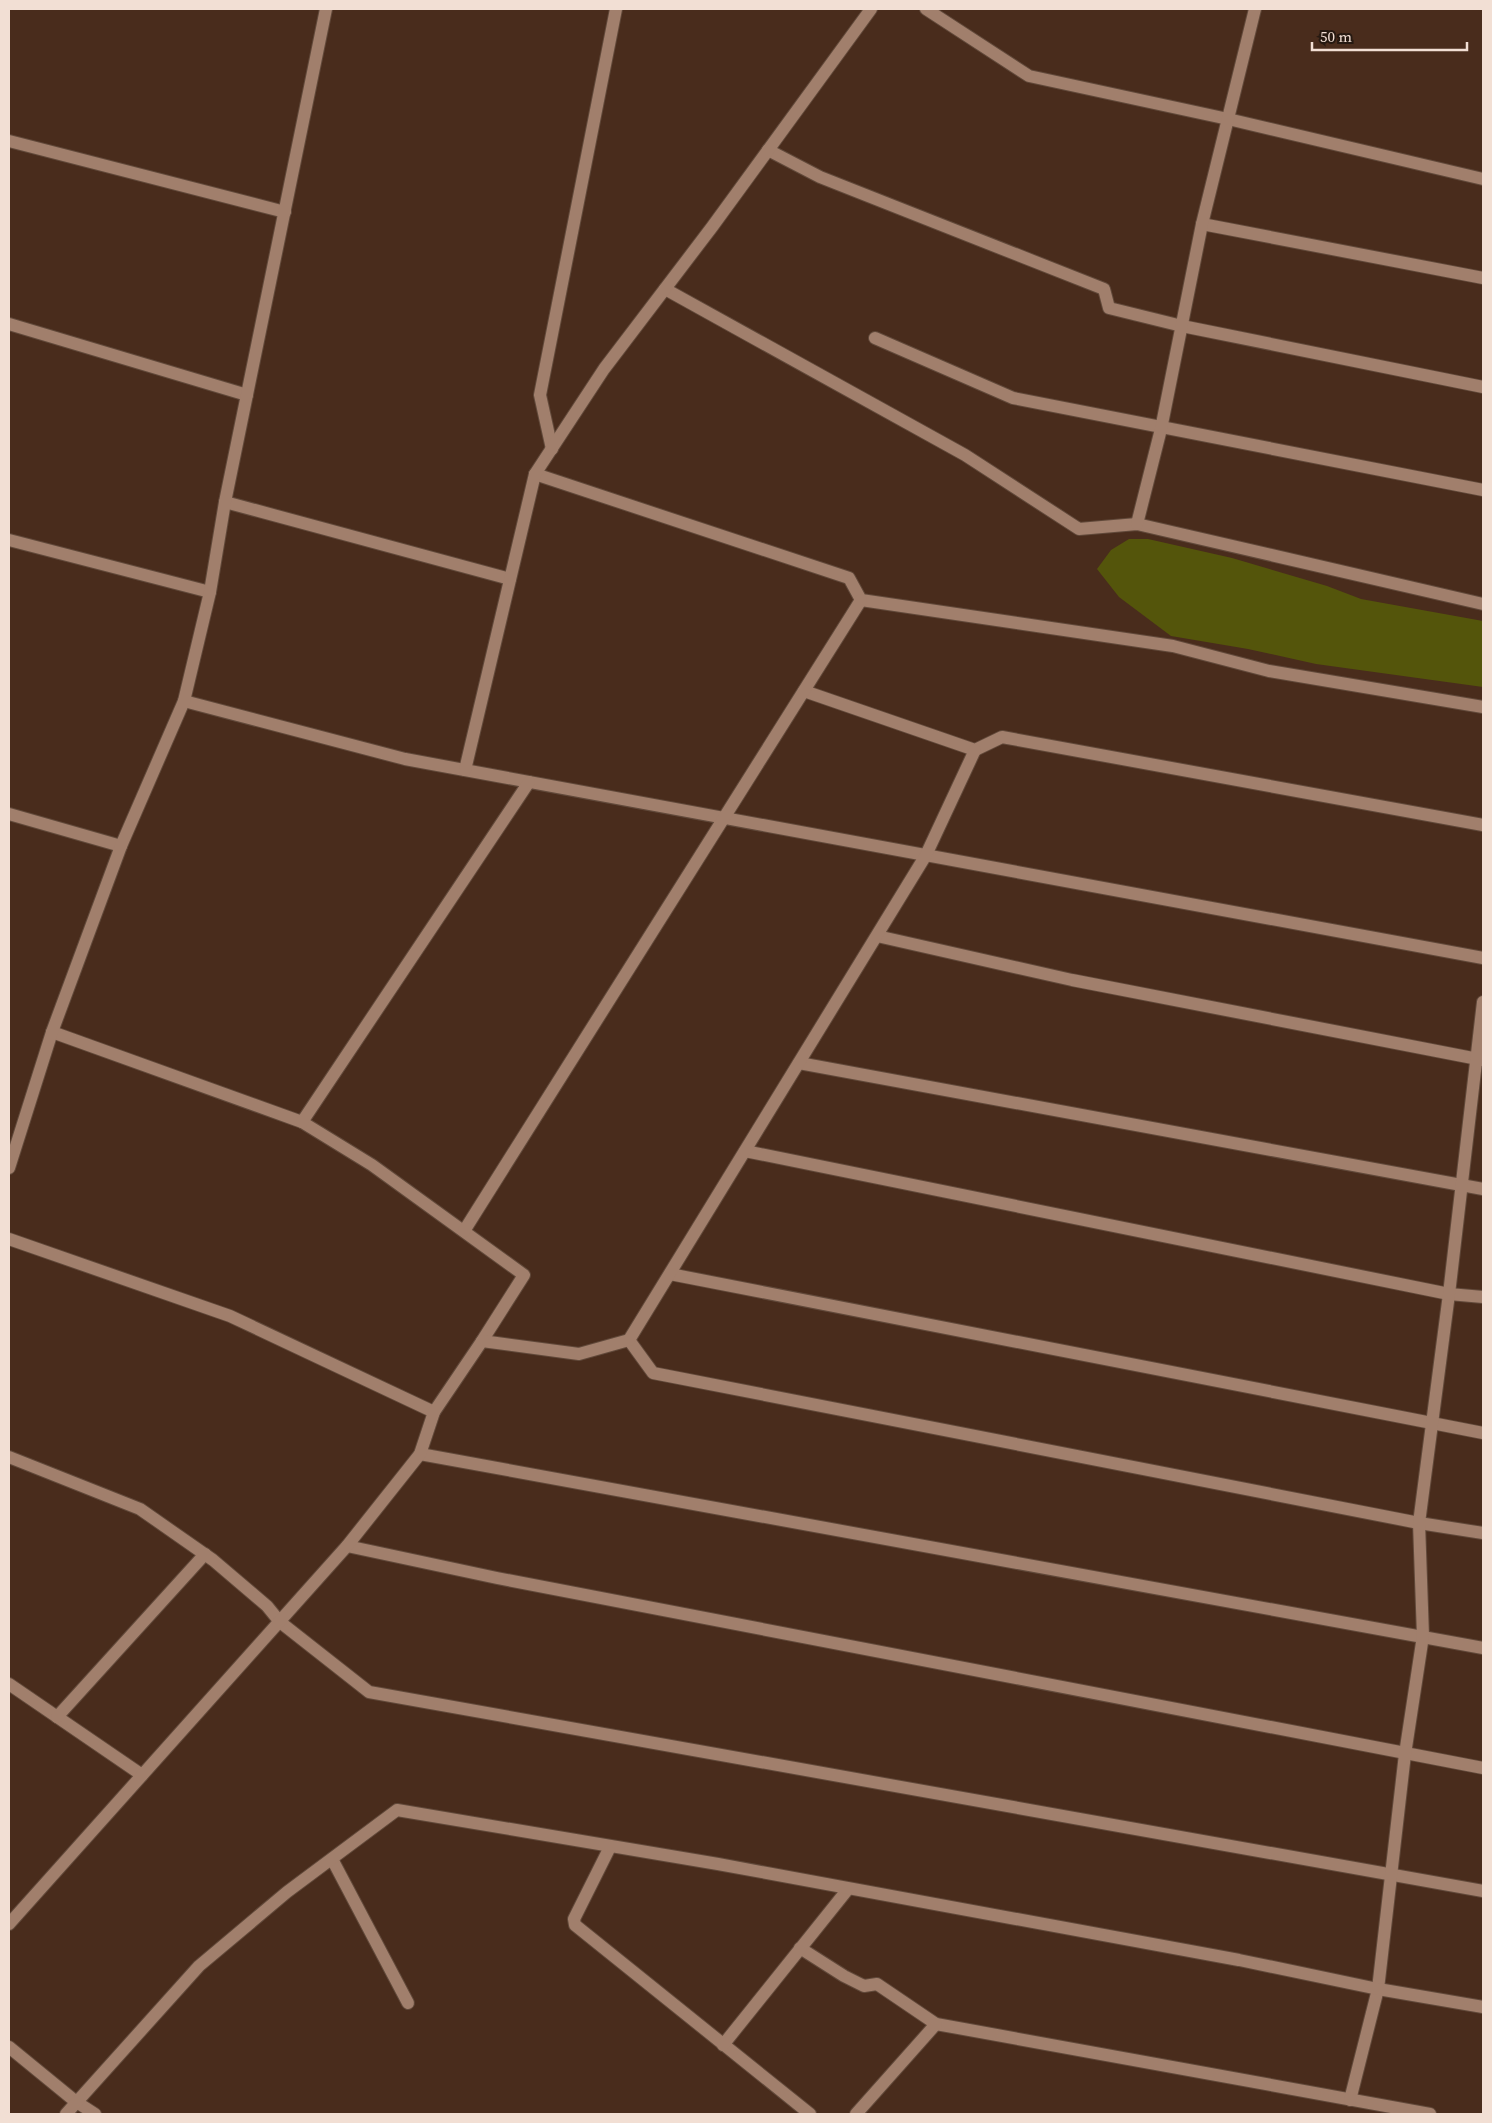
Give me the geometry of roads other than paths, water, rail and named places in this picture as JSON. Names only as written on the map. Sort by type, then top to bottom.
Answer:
[{"type":"street","points":[[9,1168],[52,1032],[121,846],[184,701],[210,592],[225,502],[326,9]]},
{"type":"street","points":[[552,449],[540,395],[616,9]]},
{"type":"street","points":[[465,770],[535,474],[604,369],[768,150],[870,9]]},
{"type":"street","points":[[926,9],[1029,76],[1228,119],[1483,179]]},
{"type":"street","points":[[1137,524],[1162,429],[1202,224],[1255,9]]},
{"type":"street","points":[[9,141],[285,212]]},
{"type":"street","points":[[768,150],[820,177],[1104,289],[1109,308],[1182,326],[1483,387]]},
{"type":"street","points":[[1202,224],[1483,278]]},
{"type":"street","points":[[665,289],[965,455],[1079,529],[1137,524],[1483,604]]},
{"type":"street","points":[[9,324],[247,395]]},
{"type":"street","points":[[876,338],[1013,398],[1162,429],[1483,490]]},
{"type":"street","points":[[535,474],[849,578],[861,600]]},
{"type":"street","points":[[225,502],[510,579]]},
{"type":"street","points":[[9,540],[210,592]]},
{"type":"street","points":[[464,1231],[861,600]]},
{"type":"street","points":[[861,600],[1173,646],[1269,671],[1483,707]]},
{"type":"street","points":[[804,690],[975,750]]},
{"type":"street","points":[[184,701],[405,759],[1483,958]]},
{"type":"street","points":[[482,1341],[579,1354],[629,1340],[926,856],[975,750],[1002,737],[1483,825]]},
{"type":"street","points":[[302,1122],[529,782]]},
{"type":"street","points":[[9,814],[121,846]]},
{"type":"street","points":[[877,936],[1072,980],[1480,1059]]},
{"type":"street","points":[[1350,2100],[1378,1989],[1405,1754],[1423,1636],[1419,1523],[1449,1294],[1461,1185],[1480,1059],[1483,1002]]},
{"type":"street","points":[[9,1924],[347,1546],[420,1454],[434,1412],[524,1275],[372,1165],[302,1122],[52,1032]]},
{"type":"street","points":[[799,1063],[1483,1189]]},
{"type":"street","points":[[745,1151],[1449,1294],[1483,1297]]},
{"type":"street","points":[[9,1239],[230,1316],[434,1412]]},
{"type":"street","points":[[670,1274],[1483,1433]]},
{"type":"street","points":[[629,1340],[653,1373],[1483,1534]]},
{"type":"street","points":[[420,1454],[1483,1648]]},
{"type":"street","points":[[9,1457],[140,1509],[205,1554],[267,1606],[280,1622],[369,1692],[1483,1891]]},
{"type":"street","points":[[347,1546],[497,1578],[1483,1768]]},
{"type":"street","points":[[57,1717],[205,1554]]},
{"type":"street","points":[[9,1684],[142,1775]]},
{"type":"street","points":[[66,2114],[75,2101],[199,1966],[287,1892],[397,1810],[718,1864],[1230,1958],[1378,1989],[1483,2007]]},
{"type":"street","points":[[610,1847],[574,1919],[575,1926],[810,2114]]},
{"type":"street","points":[[332,1859],[408,2003]]},
{"type":"street","points":[[723,2044],[848,1889]]},
{"type":"street","points":[[800,1948],[844,1976],[864,1986],[877,1984],[936,2024],[1430,2114]]},
{"type":"street","points":[[856,2114],[936,2024]]},
{"type":"street","points":[[9,2047],[75,2101],[95,2114]]}]
